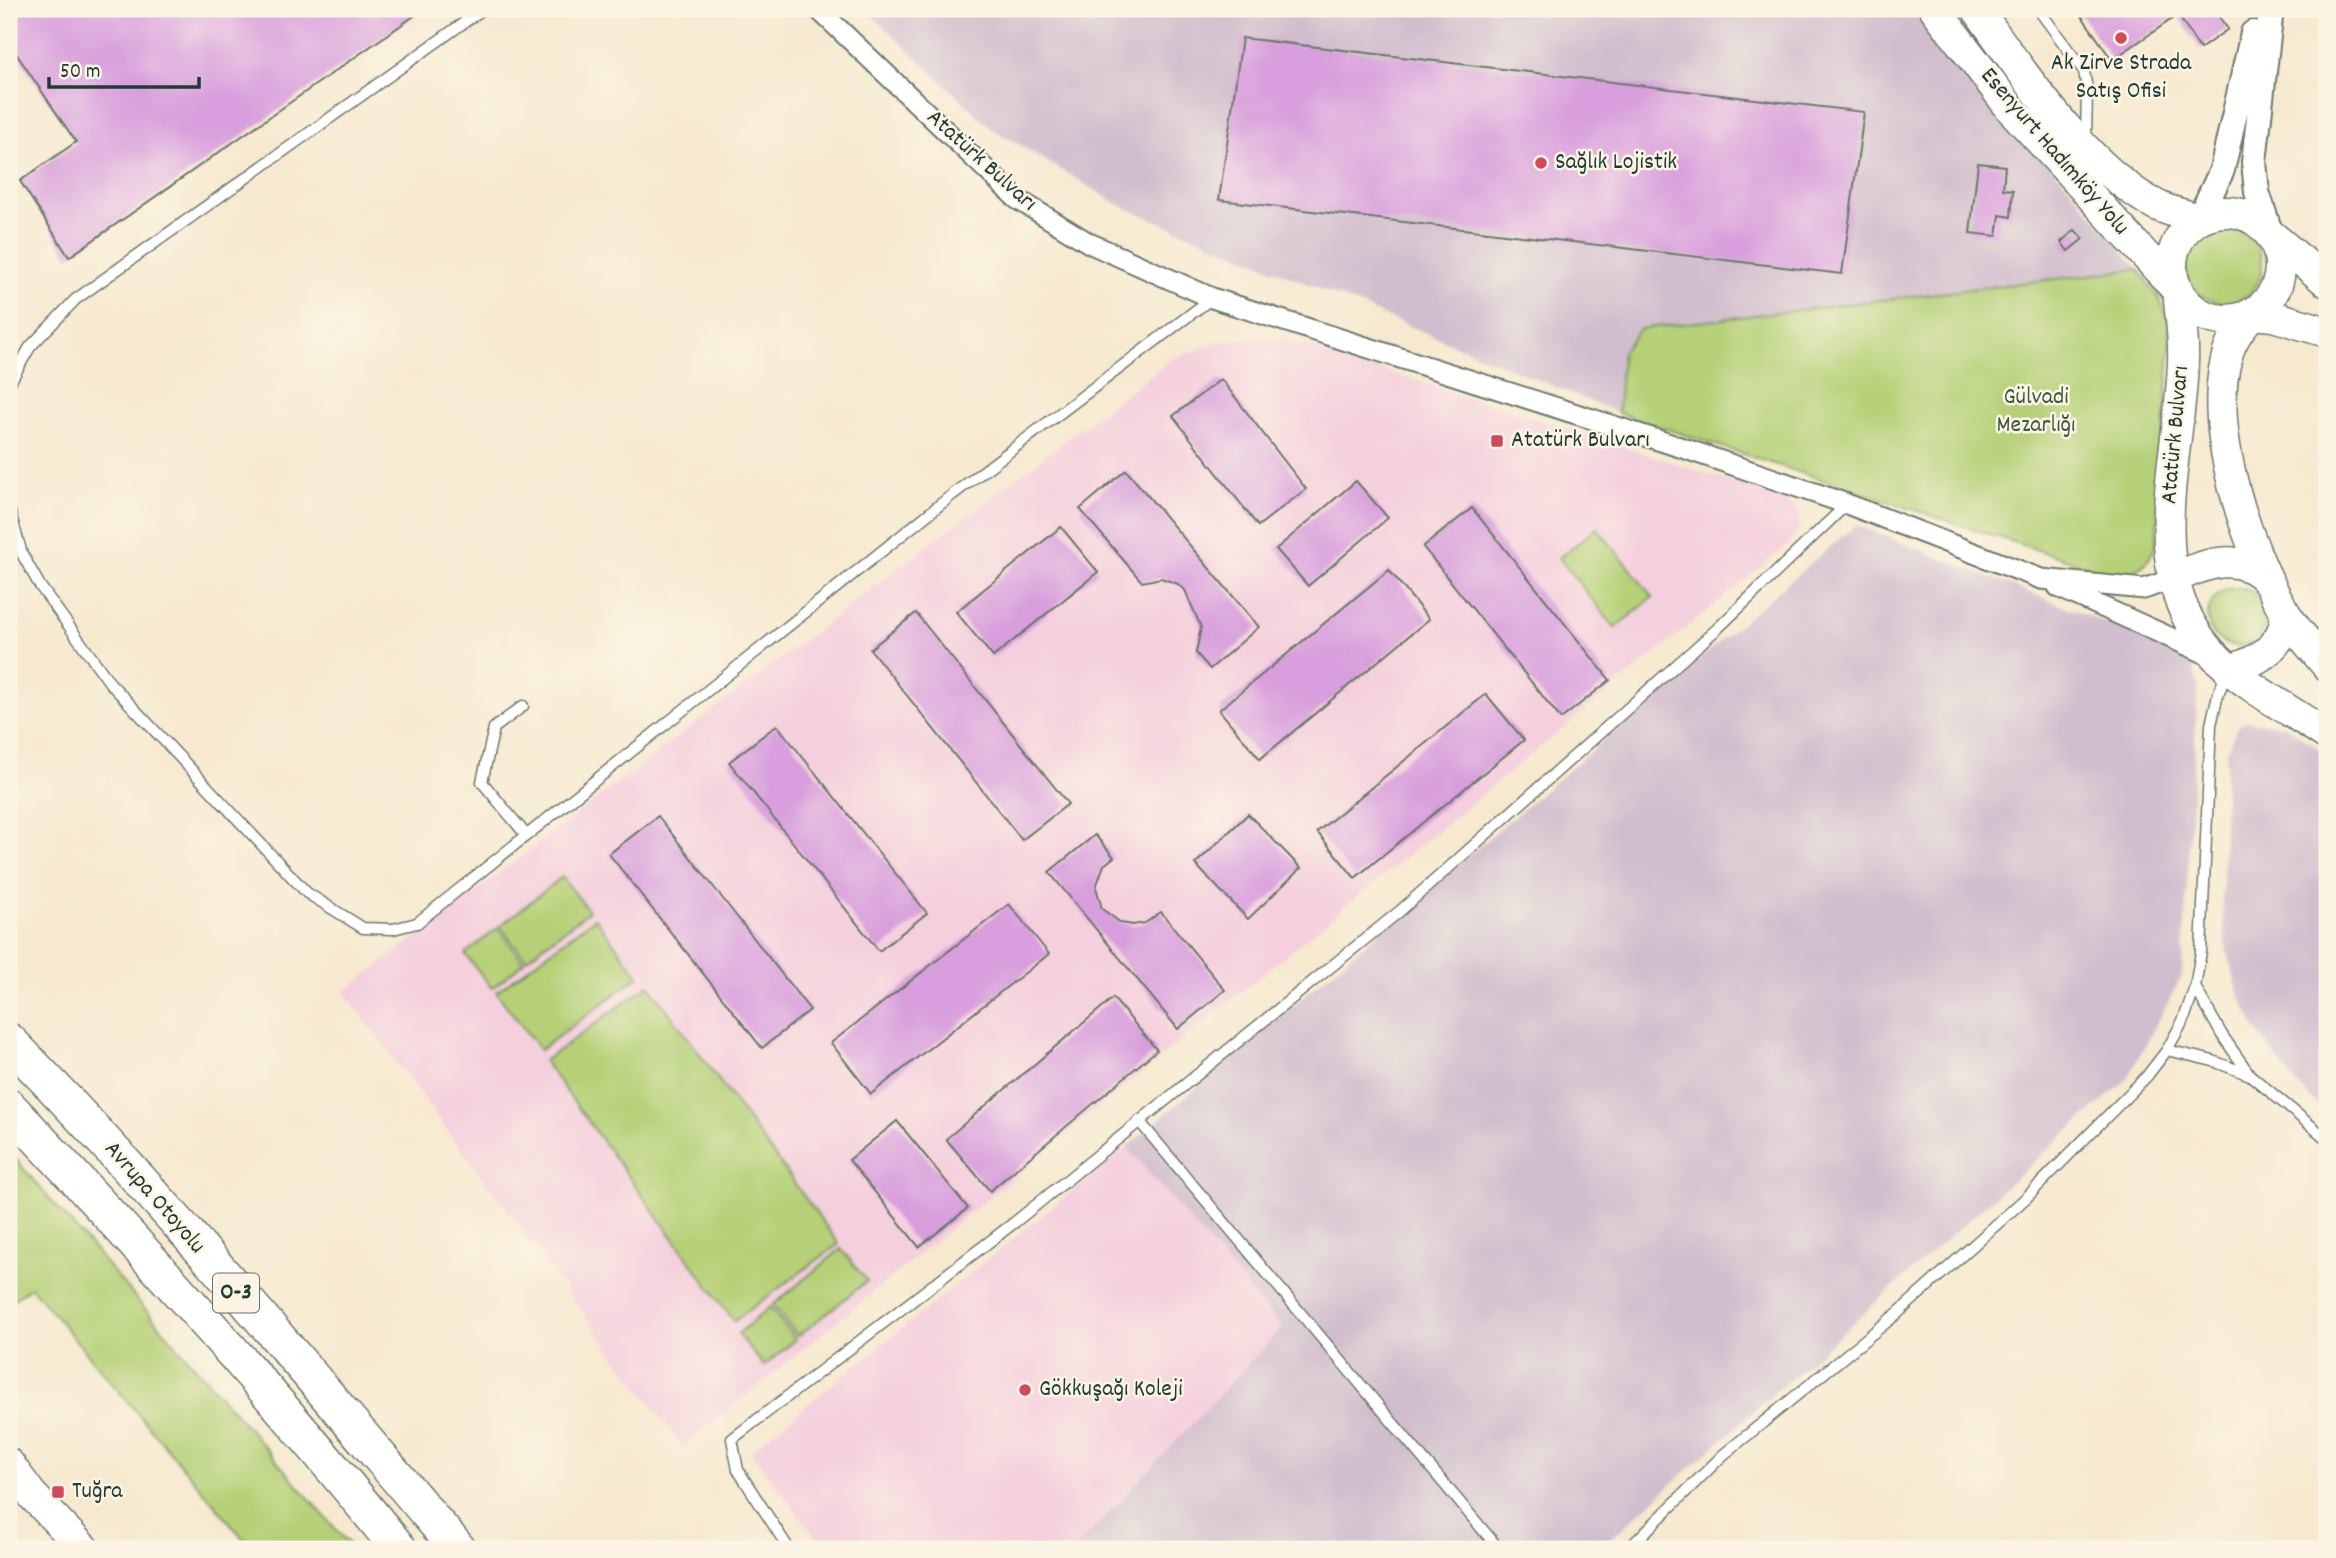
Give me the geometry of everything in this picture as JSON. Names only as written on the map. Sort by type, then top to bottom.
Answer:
[{"type":"highway","name":"Avrupa Otoyolu","points":[[9,1041],[138,1178],[338,1405],[458,1549]]},
{"type":"highway","name":"Avrupa Otoyolu","points":[[9,1107],[186,1301],[340,1476],[399,1549]]},
{"type":"main road","name":"Esenyurt Hadımköy Yolu","points":[[1936,9],[2011,109],[2178,291]]},
{"type":"main road","name":"Esenyurt Hadımköy Yolu","points":[[1977,9],[2085,148],[2120,181],[2158,206],[2199,219]]},
{"type":"main road","points":[[2327,282],[2253,219],[2230,212],[2199,219],[2186,229],[2172,258],[2178,291],[2195,309],[2218,320],[2236,319],[2252,314],[2273,316],[2327,332]]},
{"type":"main road","points":[[2252,314],[2266,302],[2278,278],[2279,251],[2271,235]]},
{"type":"main road","name":"Atatürk Bulvarı","points":[[2178,291],[2183,359],[2170,500],[2172,579],[2194,630],[2223,664],[2327,735]]},
{"type":"main road","name":"Atatürk Bulvarı","points":[[2252,314],[2235,336],[2226,358],[2222,379],[2223,420],[2229,464],[2250,535],[2267,580],[2286,614],[2327,666]]},
{"type":"main road","points":[[2172,579],[2205,565],[2227,561],[2247,564],[2267,580]]},
{"type":"main road","points":[[2223,664],[2248,664],[2266,654],[2283,631],[2286,614]]},
{"type":"main road","points":[[9,1464],[32,1495],[84,1549]]},
{"type":"street","name":"Atatürk Bulvarı","points":[[818,9],[1017,199],[1089,243],[1212,298],[1847,504],[2041,579],[2223,664]]},
{"type":"street","points":[[2199,219],[2222,170],[2258,9]]},
{"type":"street","points":[[2271,9],[2254,162],[2258,192],[2271,235]]},
{"type":"street","name":"Atatürk Bulvarı","points":[[2041,579],[2137,589],[2150,588],[2172,579]]},
{"type":"lane","points":[[9,384],[30,347],[76,299],[484,9]]},
{"type":"lane","points":[[2038,9],[2084,71],[2088,98],[2085,148]]},
{"type":"lane","points":[[9,509],[22,554],[40,586],[110,683],[307,893],[363,928],[393,929],[416,923],[952,495],[1212,298]]},
{"type":"lane","points":[[789,1549],[738,1470],[732,1440],[1139,1121],[1400,911],[1718,628],[1847,504]]},
{"type":"lane","points":[[1628,1549],[1723,1455],[1899,1312],[2027,1196],[2147,1076],[2167,1050],[2184,1019],[2195,987],[2201,952],[2211,725],[2223,664]]},
{"type":"lane","points":[[523,706],[494,728],[482,782],[526,835]]},
{"type":"lane","points":[[2195,987],[2222,1035],[2250,1076],[2327,1139]]},
{"type":"lane","points":[[2167,1050],[2213,1061],[2250,1076]]},
{"type":"lane","points":[[1139,1121],[1499,1549]]},
{"type":"shaded area","points":[[865,9],[1919,9],[2138,269],[1640,329],[1622,352],[1618,413],[1119,205],[991,128]]},
{"type":"shaded area","points":[[1259,337],[1305,345],[1779,497],[1799,511],[1800,527],[1788,545],[683,1447],[344,992],[1172,359],[1219,342]]},
{"type":"shaded area","points":[[1856,525],[2189,655],[2198,685],[2182,976],[2127,1079],[1599,1549],[1075,1549],[1282,1328],[1127,1147]]},
{"type":"shaded area","points":[[2246,721],[2286,726],[2327,754],[2327,1115],[2294,1081],[2257,1031],[2239,994],[2225,943],[2222,903],[2226,753],[2237,727]]},
{"type":"shaded area","name":"Gökkuşağı Koleji","points":[[1127,1147],[1282,1328],[1075,1549],[825,1549],[750,1451]]},
{"type":"green space","points":[[2224,227],[2239,230],[2251,238],[2259,250],[2262,265],[2259,280],[2251,292],[2239,300],[2224,303],[2209,300],[2197,292],[2189,280],[2186,265],[2189,250],[2197,238],[2209,230]]},
{"type":"green space","name":"Gülvadi Mezarlığı","points":[[2138,269],[2160,301],[2171,339],[2156,542],[2146,563],[2128,572],[2111,574],[1618,413],[1622,352],[1640,329]]},
{"type":"green space","points":[[1597,528],[1653,597],[1615,628],[1559,558]]},
{"type":"green space","points":[[2237,588],[2258,596],[2266,617],[2258,638],[2237,646],[2216,638],[2208,617],[2216,596]]},
{"type":"green space","points":[[562,877],[589,911],[526,959],[500,926]]},
{"type":"green space","points":[[595,918],[639,976],[540,1050],[496,992]]},
{"type":"green space","points":[[498,928],[524,962],[492,988],[465,954]]},
{"type":"green space","points":[[649,985],[839,1244],[734,1321],[544,1061]]},
{"type":"green space","points":[[9,1153],[353,1549],[252,1549],[31,1287],[9,1303]]},
{"type":"green space","points":[[841,1249],[867,1281],[798,1336],[773,1305]]},
{"type":"green space","points":[[770,1307],[796,1339],[764,1366],[738,1334]]},
{"type":"building","points":[[9,9],[424,9],[69,257],[20,181],[76,142],[9,43]]},
{"type":"building","name":"Ak Zirve Strada Satış Ofisi","points":[[2077,9],[2213,9],[2228,29],[2200,49],[2178,15],[2112,60]]},
{"type":"building","name":"Sağlık Lojistik","points":[[1242,38],[1864,112],[1842,274],[1219,200]]},
{"type":"building","points":[[1978,163],[2005,166],[2003,189],[2013,190],[2011,217],[2000,215],[1997,236],[1970,233]]},
{"type":"building","points":[[2075,230],[2083,239],[2068,251],[2061,242]]},
{"type":"building","points":[[1221,379],[1306,489],[1258,526],[1173,416]]},
{"type":"building","points":[[1126,470],[1259,627],[1210,669],[1196,653],[1201,627],[1185,590],[1178,584],[1161,578],[1142,582],[1080,509]]},
{"type":"building","points":[[1356,481],[1388,518],[1308,586],[1276,549]]},
{"type":"building","points":[[1472,508],[1610,680],[1561,719],[1423,547]]},
{"type":"building","points":[[1061,527],[1098,572],[993,657],[956,612]]},
{"type":"building","points":[[1389,570],[1429,619],[1260,759],[1219,710]]},
{"type":"building","points":[[916,613],[1068,804],[1022,840],[870,649]]},
{"type":"building","points":[[1486,694],[1524,740],[1355,878],[1317,832]]},
{"type":"building","points":[[777,725],[927,913],[879,951],[729,762]]},
{"type":"building","points":[[1248,814],[1301,868],[1248,919],[1195,864]]},
{"type":"building","points":[[658,816],[810,1010],[762,1048],[609,854]]},
{"type":"building","points":[[1095,835],[1114,857],[1104,865],[1096,887],[1102,909],[1121,923],[1133,925],[1145,923],[1161,912],[1225,990],[1178,1029],[1049,872]]},
{"type":"building","points":[[1009,904],[1049,954],[871,1094],[831,1043]]},
{"type":"building","points":[[1113,998],[1157,1050],[990,1191],[946,1139]]},
{"type":"building","points":[[897,1121],[968,1208],[919,1247],[849,1160]]},
{"type":"place","name":"Ak Zirve Strada Satış Ofisi","points":[[2121,38]]},
{"type":"place","name":"Sağlık Lojistik","points":[[1541,163]]},
{"type":"place","name":"Atatürk Bulvarı","points":[[1497,441]]},
{"type":"place","name":"Gökkuşağı Koleji","points":[[1025,1390]]},
{"type":"place","name":"Tuğra","points":[[58,1492]]}]
